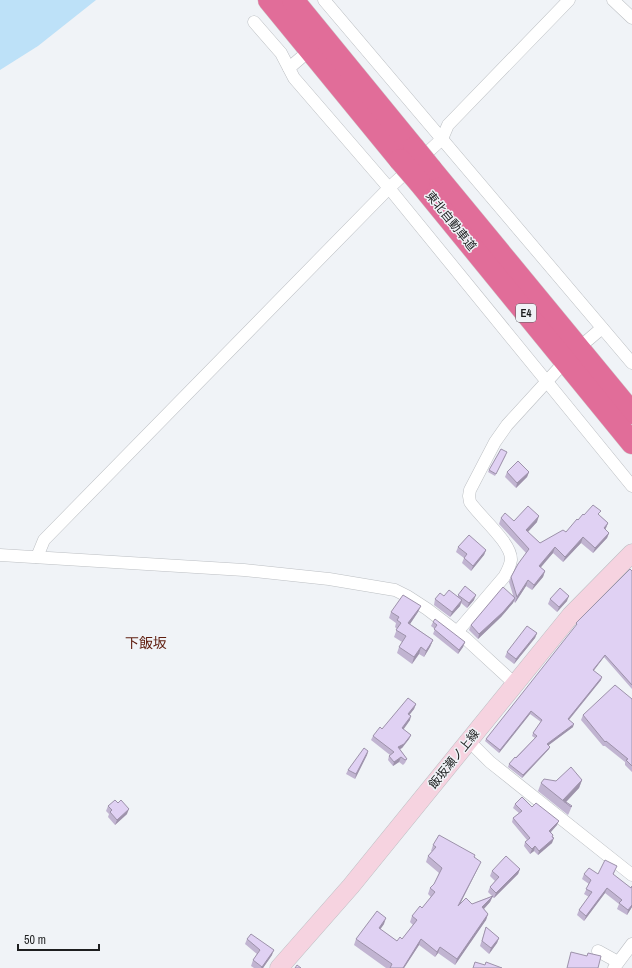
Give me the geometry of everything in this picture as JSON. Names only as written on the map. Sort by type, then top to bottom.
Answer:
[{"type":"highway","name":"東北自動車道","points":[[269,0],[407,154],[632,443]]},
{"type":"highway","name":"東北自動車道","points":[[293,0],[407,154]]},
{"type":"highway","name":"東北自動車道","points":[[425,176],[632,413]]},
{"type":"main road","name":"飯坂瀬ノ上線","points":[[280,968],[351,886],[571,615],[632,553]]},
{"type":"street","points":[[324,0],[632,363]]},
{"type":"street","points":[[37,557],[44,540],[389,188],[442,139],[448,125],[569,0]]},
{"type":"street","points":[[613,0],[632,18]]},
{"type":"street","points":[[254,22],[281,53],[294,78],[389,188],[632,486]]},
{"type":"street","points":[[332,31],[343,22]]},
{"type":"street","points":[[289,68],[303,56]]},
{"type":"street","points":[[588,340],[602,328]]},
{"type":"street","points":[[457,632],[504,577],[509,569],[511,559],[501,538],[470,502],[470,490],[495,442],[507,425],[560,367]]},
{"type":"street","points":[[0,555],[244,570],[329,579],[395,590],[427,609],[457,632],[515,684]]},
{"type":"street","points":[[469,741],[490,762],[632,875]]},
{"type":"street","points":[[598,951],[616,965],[632,944]]},
{"type":"water","points":[[0,0],[96,0],[38,46],[0,70]]},
{"type":"building","points":[[501,449],[507,452],[496,474],[489,470]]},
{"type":"building","points":[[518,461],[529,472],[517,483],[507,472]]},
{"type":"building","points":[[593,505],[601,511],[598,514],[608,523],[604,528],[609,533],[595,548],[583,537],[565,557],[555,547],[539,566],[545,571],[534,585],[528,580],[517,597],[511,577],[529,549],[501,518],[505,513],[514,521],[528,506],[539,516],[526,530],[540,543],[563,530],[566,532],[577,519],[578,520],[583,514],[584,515]]},
{"type":"building","points":[[469,535],[486,550],[473,566],[464,558],[467,554],[458,547]]},
{"type":"building","points":[[630,569],[632,571],[632,685],[605,655],[593,670],[602,677],[568,719],[574,724],[547,744],[550,747],[523,775],[509,764],[537,736],[533,733],[542,720],[531,711],[500,750],[486,739],[577,624],[576,623]]},
{"type":"building","points":[[465,586],[476,595],[469,603],[458,595]]},
{"type":"building","points":[[503,587],[515,598],[503,612],[479,634],[471,625]]},
{"type":"building","points":[[560,588],[569,596],[559,607],[550,599]]},
{"type":"building","points":[[449,590],[462,600],[452,612],[435,599],[440,593],[444,596]]},
{"type":"building","points":[[403,595],[421,606],[408,623],[433,640],[426,651],[421,647],[414,657],[399,647],[406,636],[396,630],[401,623],[397,620],[399,617],[391,612]]},
{"type":"building","points":[[435,619],[465,642],[459,650],[434,629],[437,625],[433,622]]},
{"type":"building","points":[[527,626],[537,633],[516,659],[507,652]]},
{"type":"building","points":[[615,685],[632,699],[632,766],[626,760],[628,759],[606,741],[605,742],[583,715]]},
{"type":"building","points":[[408,698],[416,704],[408,714],[411,716],[402,728],[411,735],[404,744],[398,747],[407,759],[405,760],[401,757],[394,762],[389,756],[394,752],[373,736],[380,727],[382,729]]},
{"type":"building","points":[[364,748],[368,751],[356,774],[348,770]]},
{"type":"building","points":[[571,767],[582,780],[563,800],[572,806],[571,807],[541,783],[544,779],[556,781]]},
{"type":"building","points":[[522,797],[532,807],[536,803],[559,821],[549,831],[554,838],[539,851],[535,846],[532,849],[525,842],[530,838],[513,818],[522,811],[515,804]]},
{"type":"building","points":[[115,800],[118,803],[121,800],[129,809],[117,820],[110,812],[112,810],[108,806]]},
{"type":"building","points":[[439,835],[475,855],[474,857],[481,862],[458,906],[466,898],[472,904],[493,896],[482,907],[488,914],[457,959],[440,947],[437,952],[421,939],[403,968],[390,968],[392,964],[356,939],[377,911],[386,918],[379,928],[397,941],[400,937],[402,939],[417,920],[412,916],[420,906],[422,908],[435,892],[430,888],[434,884],[442,868],[428,856],[436,847],[433,845]]},
{"type":"building","points":[[506,856],[520,869],[496,893],[490,887],[499,877],[492,871]]},
{"type":"building","points":[[605,860],[617,866],[613,874],[631,888],[632,886],[632,905],[628,910],[619,903],[622,900],[607,888],[586,916],[579,910],[592,892],[586,889],[591,880],[584,874],[589,868],[598,874]]},
{"type":"building","points":[[486,927],[499,938],[491,948],[482,941]]},
{"type":"building","points":[[251,934],[274,950],[262,967],[253,960],[260,950],[247,939]]},
{"type":"building","points":[[571,952],[587,956],[588,953],[601,956],[598,968],[567,968]]},
{"type":"building","points":[[475,962],[485,965],[486,962],[502,968],[473,968]]},
{"type":"district","name":"下飯坂","points":[[146,643]]}]
